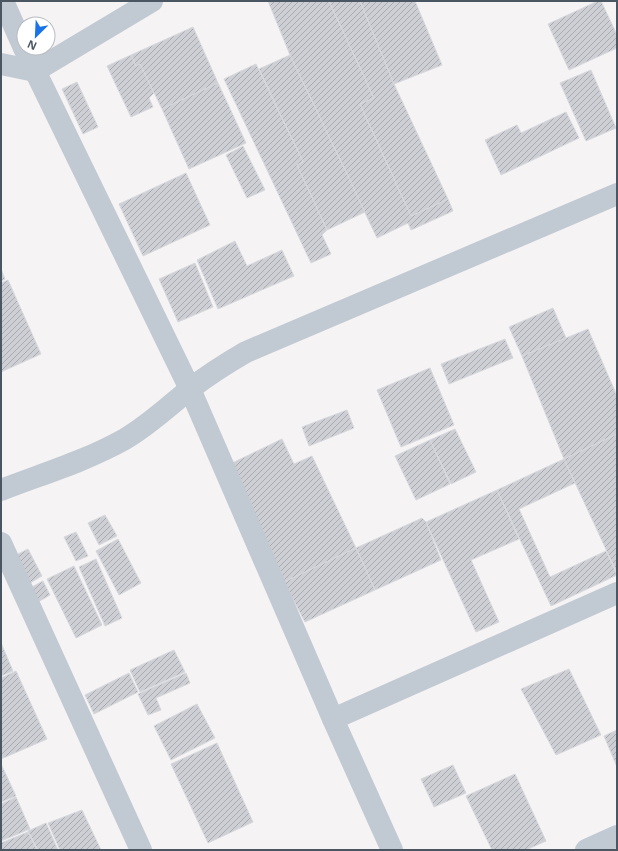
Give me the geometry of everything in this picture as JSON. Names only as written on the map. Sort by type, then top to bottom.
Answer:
[{"type":"lane","points":[[3,1],[16,30]]},
{"type":"lane","points":[[1,64],[35,71],[152,1]]},
{"type":"lane","points":[[28,56],[190,390],[332,719],[392,850]]},
{"type":"lane","points":[[1,490],[92,455],[125,439],[169,408],[218,369],[246,352],[617,194]]},
{"type":"lane","points":[[1,543],[141,850]]},
{"type":"lane","points":[[332,719],[617,594]]},
{"type":"lane","points":[[586,850],[617,836]]},
{"type":"building","points":[[268,1],[329,1],[374,98],[360,104],[411,216],[448,199],[453,211],[411,230],[408,223],[377,238],[290,55]]},
{"type":"building","points":[[329,1],[360,1],[394,84],[448,199],[411,216],[360,104],[374,98]]},
{"type":"building","points":[[360,1],[415,1],[442,65],[394,84]]},
{"type":"building","points":[[601,1],[617,35],[617,48],[569,70],[548,24]]},
{"type":"building","points":[[193,27],[218,83],[162,109],[140,64],[136,66],[131,55]]},
{"type":"building","points":[[131,55],[136,66],[140,64],[154,93],[149,98],[153,107],[131,117],[107,66]]},
{"type":"building","points":[[290,55],[365,212],[327,230],[297,165],[303,162],[259,69]]},
{"type":"building","points":[[256,64],[303,162],[297,165],[327,230],[322,235],[331,254],[311,263],[224,79]]},
{"type":"building","points":[[591,70],[616,128],[586,141],[560,83]]},
{"type":"building","points":[[77,82],[98,127],[83,134],[62,89]]},
{"type":"building","points":[[218,83],[246,143],[189,169],[162,109]]},
{"type":"building","points":[[566,112],[579,138],[501,175],[485,140],[517,125],[521,133]]},
{"type":"building","points":[[243,146],[265,190],[247,198],[226,155]]},
{"type":"building","points":[[186,173],[210,225],[143,256],[119,204]]},
{"type":"building","points":[[235,241],[247,266],[282,250],[294,276],[218,309],[197,260]]},
{"type":"building","points":[[195,263],[213,307],[178,322],[159,279]]},
{"type":"building","points":[[1,269],[5,279],[1,281]]},
{"type":"building","points":[[8,280],[41,354],[1,372],[1,283]]},
{"type":"building","points":[[553,308],[566,338],[522,356],[509,327]]},
{"type":"building","points":[[588,329],[617,396],[617,434],[564,459],[522,356]]},
{"type":"building","points":[[505,339],[513,358],[449,384],[441,364]]},
{"type":"building","points":[[430,368],[454,425],[401,447],[377,390]]},
{"type":"building","points":[[347,410],[354,428],[309,446],[302,427]]},
{"type":"building","points":[[455,429],[476,472],[451,484],[430,440]]},
{"type":"building","points":[[617,434],[617,573],[564,459]]},
{"type":"building","points":[[282,439],[294,464],[312,456],[356,548],[284,582],[228,465]]},
{"type":"building","points":[[430,440],[450,484],[416,500],[395,456]]},
{"type":"building","points":[[564,459],[575,483],[519,509],[550,577],[606,551],[617,575],[551,606],[497,490]]},
{"type":"building","points":[[497,490],[519,539],[471,560],[499,622],[476,632],[426,522]]},
{"type":"building","points":[[105,515],[117,536],[99,545],[88,523]]},
{"type":"building","points":[[422,518],[426,522],[441,560],[375,590],[356,548]]},
{"type":"building","points":[[76,532],[88,556],[76,561],[64,537]]},
{"type":"building","points":[[118,539],[141,583],[119,595],[96,551]]},
{"type":"building","points":[[356,548],[375,590],[305,622],[284,582]]},
{"type":"building","points":[[28,549],[42,576],[30,583],[16,555]]},
{"type":"building","points":[[96,559],[122,618],[105,626],[79,567]]},
{"type":"building","points":[[74,566],[102,625],[76,638],[47,579]]},
{"type":"building","points":[[43,581],[50,595],[38,602],[30,588]]},
{"type":"building","points":[[1,643],[13,671],[1,676]]},
{"type":"building","points":[[174,650],[185,672],[140,692],[130,670]]},
{"type":"building","points":[[569,669],[601,735],[556,755],[521,689]]},
{"type":"building","points":[[16,671],[47,739],[1,759],[1,678]]},
{"type":"building","points":[[129,673],[138,692],[94,714],[85,695]]},
{"type":"building","points":[[186,673],[190,683],[156,698],[161,710],[148,715],[138,694]]},
{"type":"building","points":[[197,704],[215,738],[171,760],[154,726]]},
{"type":"building","points":[[617,730],[617,767],[604,736]]},
{"type":"building","points":[[217,743],[253,822],[208,843],[171,764]]},
{"type":"building","points":[[1,764],[16,796],[1,802]]},
{"type":"building","points":[[453,765],[466,793],[434,807],[421,779]]},
{"type":"building","points":[[515,774],[546,841],[526,850],[492,850],[466,796]]},
{"type":"building","points":[[16,797],[30,829],[1,841],[1,804]]},
{"type":"building","points":[[82,810],[101,850],[60,850],[48,823]]},
{"type":"building","points":[[46,823],[58,850],[38,850],[28,831]]},
{"type":"building","points":[[28,832],[37,850],[1,850],[1,843]]}]
